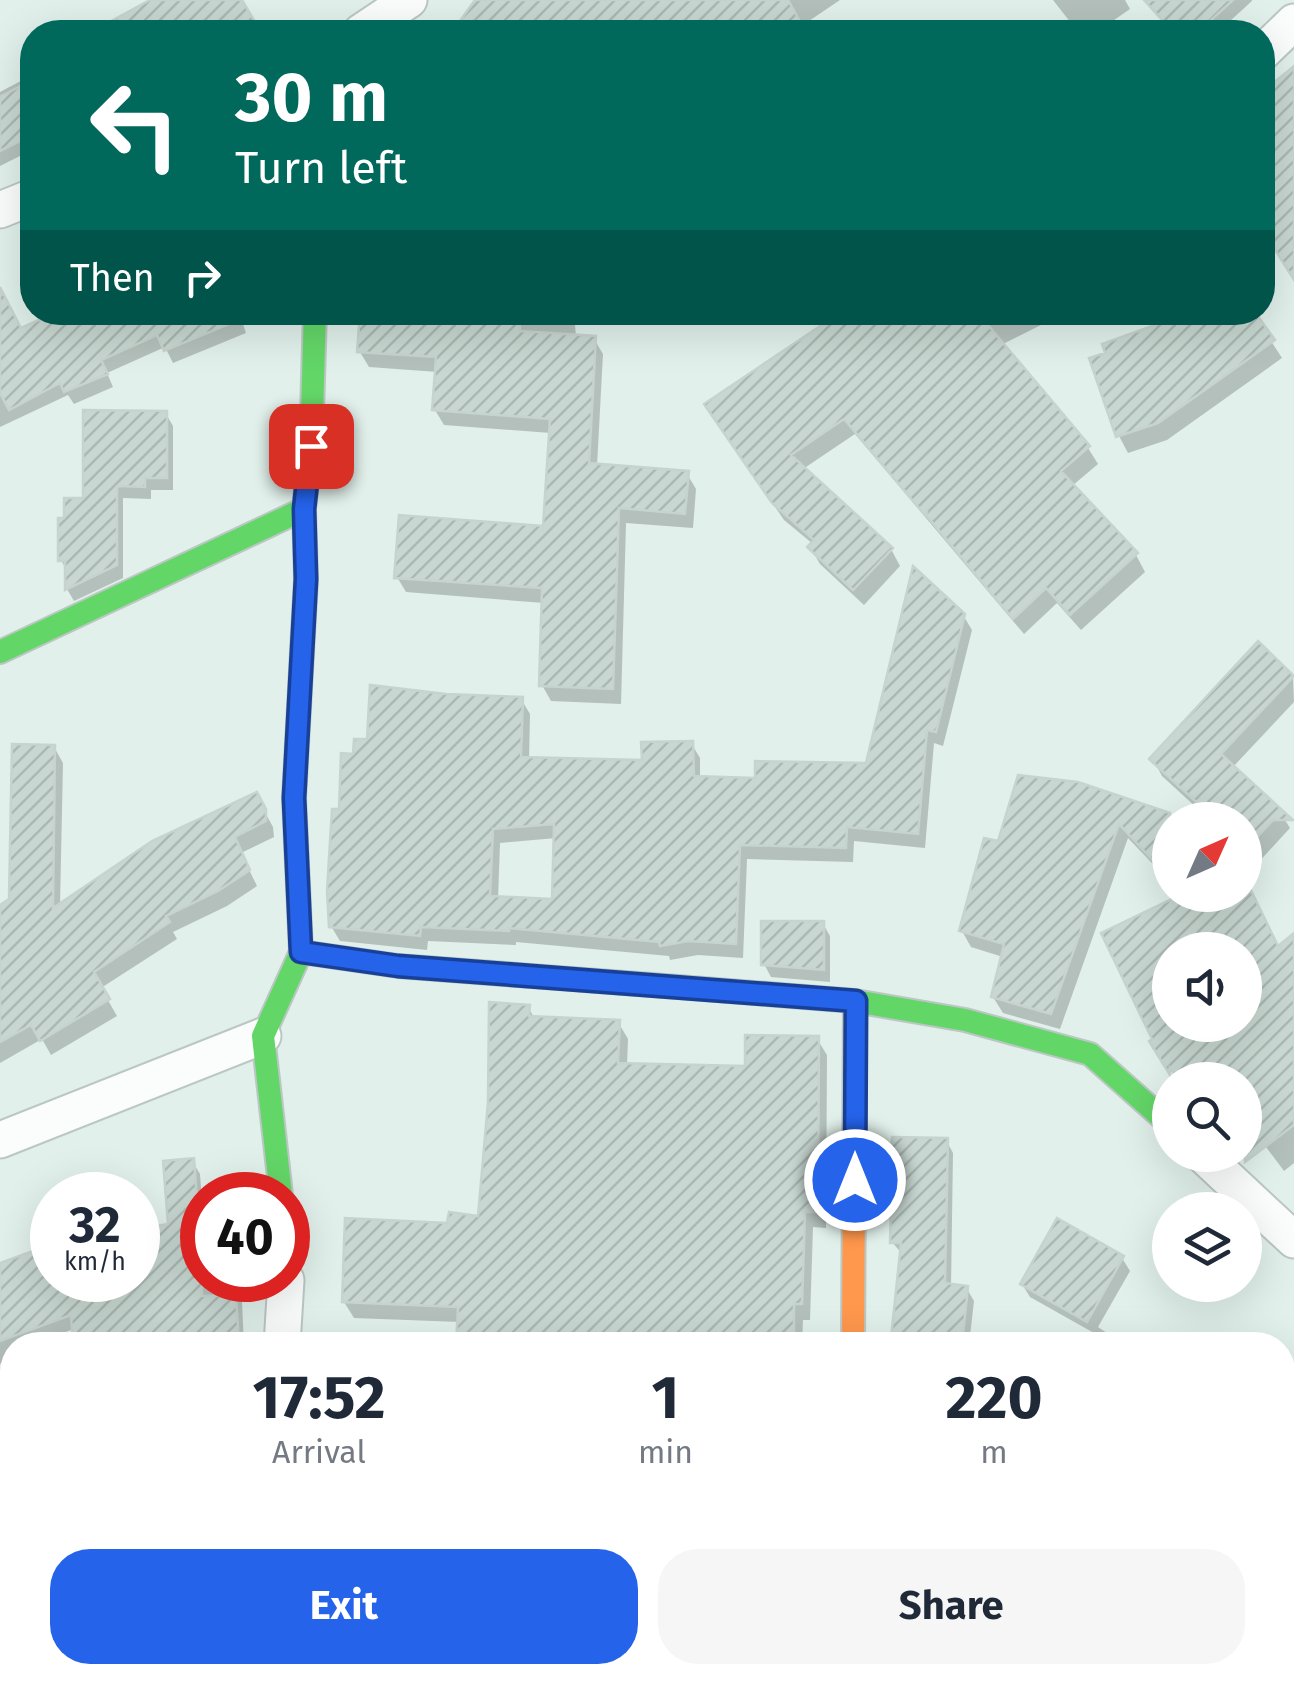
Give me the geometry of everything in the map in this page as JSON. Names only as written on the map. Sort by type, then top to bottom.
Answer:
[{"type":"street","points":[[380,20],[409,0]]},
{"type":"street","points":[[1275,40],[1294,22]]},
{"type":"street","points":[[278,1172],[263,1036],[301,952],[294,798],[314,325]]},
{"type":"street","points":[[0,652],[304,509]]},
{"type":"street","points":[[301,952],[398,966],[856,1001],[965,1020],[1090,1054],[1152,1110]]},
{"type":"street","points":[[853,1332],[856,1001]]},
{"type":"street","points":[[0,1140],[263,1036]]},
{"type":"street","points":[[1221,1172],[1294,1240]]},
{"type":"street","points":[[283,1332],[285,1302]]},
{"type":"building","points":[[150,0],[242,0],[254,20],[113,20]]},
{"type":"building","points":[[475,0],[788,0],[799,20],[461,20]]},
{"type":"building","points":[[1144,0],[1233,0],[1211,20],[1162,20]]},
{"type":"building","points":[[1294,66],[1294,280],[1275,250],[1275,81]]},
{"type":"building","points":[[20,86],[20,141],[0,151],[0,97]]},
{"type":"building","points":[[0,287],[21,328],[227,325],[164,351],[157,335],[101,360],[108,374],[64,392],[60,383],[9,410],[0,393]]},
{"type":"building","points":[[359,325],[520,325],[520,331],[596,336],[589,463],[689,471],[685,514],[619,508],[613,689],[539,686],[542,588],[394,578],[399,515],[543,526],[550,419],[432,410],[436,357],[357,352]]},
{"type":"building","points":[[822,325],[988,325],[1090,446],[1061,471],[1138,553],[1070,615],[1046,588],[1013,619],[926,515],[927,511],[924,514],[844,419],[791,455],[893,548],[853,590],[807,547],[814,540],[772,503],[704,404]]},
{"type":"building","points":[[1155,325],[1264,325],[1275,340],[1158,423],[1116,437],[1089,358],[1105,353],[1102,344]]},
{"type":"building","points":[[83,410],[167,411],[167,478],[145,478],[145,487],[117,486],[117,565],[65,590],[65,561],[58,561],[58,518],[64,518],[64,498],[83,498]]},
{"type":"building","points":[[913,566],[965,614],[936,732],[927,730],[918,834],[847,827],[846,848],[740,845],[736,944],[688,941],[660,946],[659,942],[509,928],[421,927],[420,936],[329,927],[332,809],[339,809],[341,753],[353,754],[354,739],[367,739],[370,685],[446,694],[523,697],[521,757],[642,760],[641,742],[693,741],[694,776],[755,778],[755,761],[866,763]],"holes":[[[554,824],[552,899],[490,896],[493,829]]]},
{"type":"building","points":[[1258,641],[1294,676],[1221,754],[1293,820],[1273,820],[1262,832],[1262,802],[1196,802],[1149,759]]},
{"type":"building","points":[[12,744],[55,745],[53,908],[152,841],[257,792],[266,809],[266,821],[235,837],[250,870],[218,891],[166,916],[170,922],[94,972],[110,999],[40,1041],[31,1025],[0,1042],[0,905],[9,899]]},
{"type":"building","points":[[1018,775],[1078,782],[1152,807],[1152,860],[1119,824],[1051,1014],[991,997],[1004,944],[959,931],[984,838],[998,841]]},
{"type":"building","points":[[1152,908],[1152,912],[1262,912],[1278,946],[1294,933],[1294,1125],[1262,1149],[1262,1062],[1162,1062],[1149,1041],[1152,1039],[1101,933]]},
{"type":"building","points":[[761,921],[824,921],[824,970],[761,965]]},
{"type":"building","points":[[489,1002],[530,1005],[529,1016],[620,1020],[618,1063],[745,1066],[745,1035],[819,1036],[818,1212],[805,1212],[802,1304],[794,1304],[794,1332],[457,1332],[458,1307],[342,1302],[345,1218],[447,1223],[449,1212],[478,1216],[488,1102]]},
{"type":"building","points":[[892,1137],[948,1138],[945,1283],[968,1286],[963,1332],[892,1332],[901,1243],[890,1243]]},
{"type":"building","points":[[194,1158],[195,1172],[180,1172],[180,1302],[236,1302],[238,1332],[72,1332],[71,1315],[25,1332],[0,1332],[0,1263],[30,1252],[30,1302],[160,1302],[160,1225],[168,1224],[163,1161]]},
{"type":"building","points":[[1057,1218],[1124,1256],[1087,1322],[1020,1284]]},
{"type":"traffic: fast","points":[[278,1172],[263,1036],[301,952],[294,798],[315,325]]},
{"type":"traffic: fast","points":[[0,652],[304,509]]},
{"type":"traffic: fast","points":[[678,987],[855,1001],[965,1020],[1090,1054],[1152,1109]]},
{"type":"traffic: slow","points":[[301,952],[398,966],[678,987]]},
{"type":"traffic: slow","points":[[853,1332],[855,1001]]},
{"type":"route","points":[[311,446],[304,509],[306,579],[294,798],[301,952],[398,966],[856,1001],[855,1180]]}]
